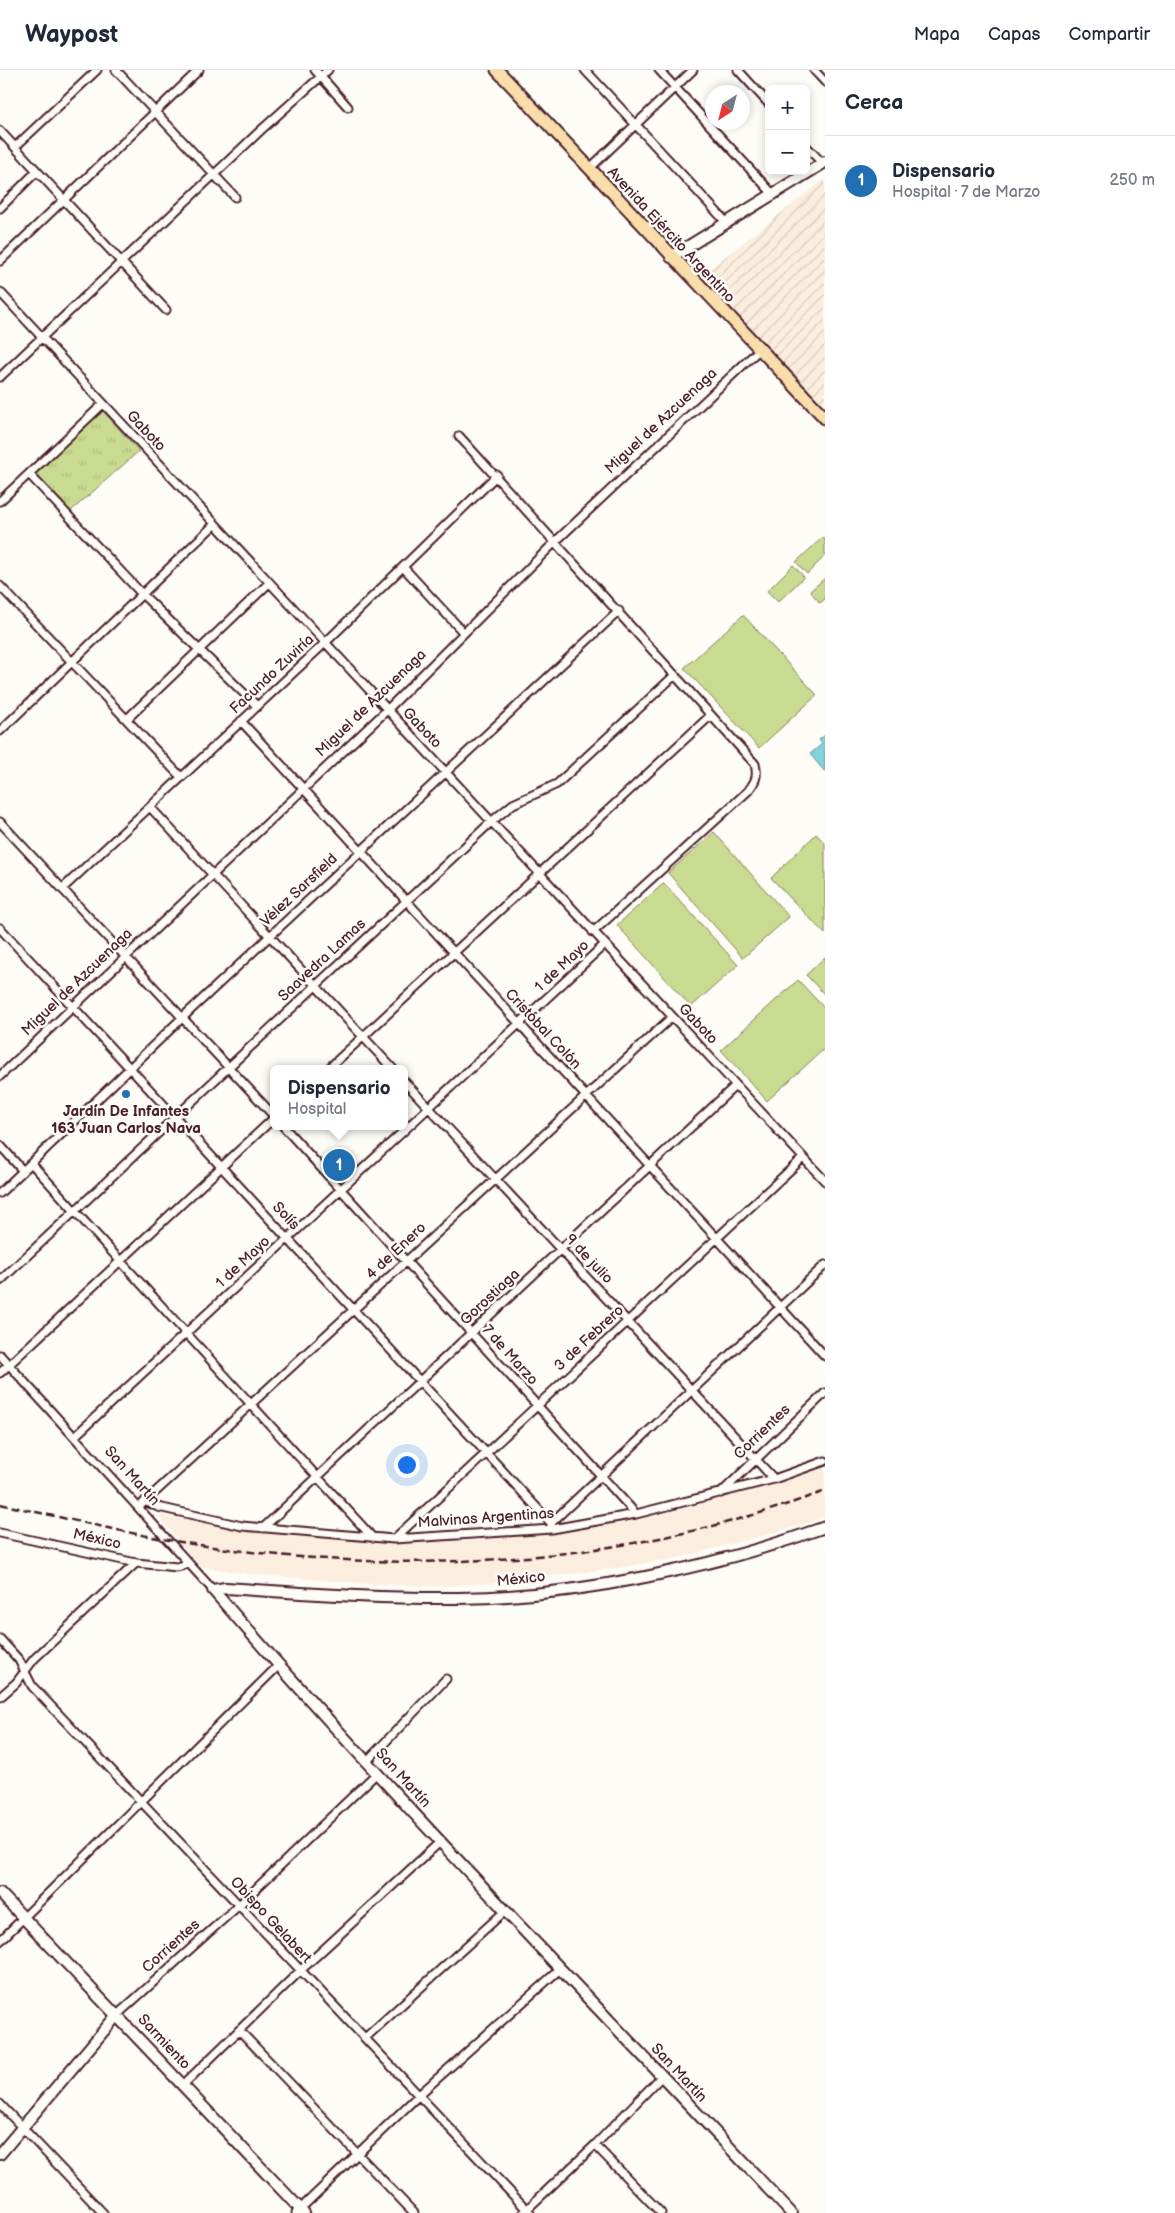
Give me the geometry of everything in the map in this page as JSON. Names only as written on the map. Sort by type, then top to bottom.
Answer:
[{"type":"main road","name":"Avenida Ejército Argentino","points":[[497,70],[671,257],[824,416]]},
{"type":"street","points":[[15,147],[97,70]]},
{"type":"street","points":[[116,70],[235,197]]},
{"type":"street","points":[[0,261],[199,70]]},
{"type":"street","points":[[315,70],[348,107]]},
{"type":"street","points":[[0,377],[214,174],[328,70]]},
{"type":"street","points":[[585,70],[726,222]]},
{"type":"street","points":[[660,70],[772,193]]},
{"type":"street","points":[[589,169],[693,70]]},
{"type":"street","points":[[738,70],[765,100]]},
{"type":"street","points":[[814,70],[825,82]]},
{"type":"street","points":[[0,131],[166,310]]},
{"type":"street","points":[[671,257],[772,193],[824,163],[810,150]]},
{"type":"street","points":[[0,208],[37,171]]},
{"type":"street","name":"Gaboto","points":[[0,292],[825,1181]]},
{"type":"street","name":"Miguel de Azcuenaga","points":[[0,1076],[387,710],[556,542],[760,349]]},
{"type":"street","points":[[0,501],[103,404]]},
{"type":"street","points":[[332,1065],[710,716],[619,611],[497,475],[459,436]]},
{"type":"street","points":[[29,474],[141,593],[257,706]]},
{"type":"street","name":"Facundo Zuviría","points":[[62,889],[325,643],[497,475]]},
{"type":"street","points":[[0,731],[141,593],[215,524]]},
{"type":"street","points":[[403,568],[464,633]]},
{"type":"street","points":[[127,719],[269,583]]},
{"type":"street","points":[[0,586],[181,777]]},
{"type":"street","name":"Vélez Sarsfield","points":[[0,1193],[182,1018],[619,611]]},
{"type":"street","name":"Saavedra Lamas","points":[[0,1281],[405,900],[491,822],[513,804],[557,784],[675,675]]},
{"type":"street","name":"1 de Mayo","points":[[594,932],[756,782],[758,774],[755,764],[710,716]]},
{"type":"street","name":"Cristóbal Colón","points":[[241,721],[825,1356]]},
{"type":"street","points":[[150,807],[389,1065]]},
{"type":"street","points":[[0,822],[270,1113]]},
{"type":"street","name":"Solís","points":[[0,928],[354,1309],[552,1526]]},
{"type":"street","name":"1 de Mayo","points":[[408,1128],[605,944]]},
{"type":"street","name":"4 de Enero","points":[[139,1507],[672,1017]]},
{"type":"street","name":"9 de julio","points":[[408,1085],[774,1479]]},
{"type":"street","name":"Gorostiaga","points":[[263,1528],[736,1085]]},
{"type":"street","points":[[0,1373],[270,1121]]},
{"type":"street","name":"7 de Marzo","points":[[287,1130],[636,1514]]},
{"type":"street","name":"1 de Mayo","points":[[75,1436],[406,1130]]},
{"type":"street","points":[[0,1145],[23,1170]]},
{"type":"street","name":"3 de Febrero","points":[[394,1538],[803,1158]]},
{"type":"street","points":[[31,1163],[373,1538]]},
{"type":"street","points":[[552,1526],[825,1265]]},
{"type":"street","name":"San Martín","points":[[0,1355],[139,1507],[278,1666],[787,2211]]},
{"type":"street","name":"Corrientes","points":[[721,1494],[825,1393]]},
{"type":"street","name":"Malvinas Argentinas","points":[[145,1501],[158,1507],[202,1518],[263,1528],[373,1538],[394,1538],[552,1526],[636,1514],[721,1494],[774,1479],[825,1461]]},
{"type":"street","name":"México","points":[[213,1590],[225,1588],[394,1598],[499,1597],[608,1584],[705,1564],[825,1527]]},
{"type":"street","name":"México","points":[[0,1533],[136,1563],[178,1567],[189,1564]]},
{"type":"street","points":[[0,1697],[34,1659],[136,1563]]},
{"type":"street","name":"Obispo Gelabert","points":[[0,1639],[19,1660],[32,1686],[143,1802],[238,1906],[420,2094],[527,2212]]},
{"type":"street","points":[[0,1941],[143,1802],[278,1666]]},
{"type":"street","points":[[368,1761],[446,1679]]},
{"type":"street","name":"Corrientes","points":[[0,2154],[21,2126],[117,2015],[238,1906],[377,1773]]},
{"type":"street","points":[[183,2085],[300,1971],[441,1841]]},
{"type":"street","name":"Sarmiento","points":[[0,1893],[183,2085],[300,2212]]},
{"type":"street","points":[[365,2038],[505,1911]]},
{"type":"street","points":[[300,2212],[420,2094],[560,1969]]},
{"type":"street","points":[[239,2030],[414,2213]]},
{"type":"street","points":[[527,2212],[596,2145],[662,2076]]},
{"type":"street","points":[[0,2104],[104,2213]]},
{"type":"street","points":[[596,2145],[661,2213]]},
{"type":"shaded area","points":[[825,179],[825,418],[694,281]]},
{"type":"shaded area","points":[[825,1467],[825,1516],[802,1525],[678,1558],[617,1568],[494,1583],[436,1586],[373,1584],[248,1574],[199,1566],[158,1515],[279,1535],[401,1543],[468,1541],[577,1529],[662,1514],[780,1483]]},
{"type":"green space","points":[[102,410],[139,451],[71,511],[35,473]]},
{"type":"green space","points":[[823,537],[825,539],[825,556],[807,574],[796,562]]},
{"type":"green space","points":[[793,565],[804,577],[778,602],[767,591]]},
{"type":"green space","points":[[825,578],[825,599],[820,603],[810,591]]},
{"type":"green space","points":[[743,615],[817,695],[759,748],[684,668]]},
{"type":"green space","points":[[714,832],[789,917],[743,958],[668,873]]},
{"type":"green space","points":[[816,834],[825,843],[825,934],[771,878]]},
{"type":"green space","points":[[664,883],[738,965],[691,1007],[617,925]]},
{"type":"green space","points":[[825,957],[825,995],[806,975]]},
{"type":"green space","points":[[798,980],[825,1009],[825,1048],[767,1101],[721,1050]]},
{"type":"water","points":[[825,735],[825,772],[810,754],[822,744],[819,740]]},
{"type":"railway","points":[[0,1504],[148,1536],[251,1552],[334,1559],[417,1562],[500,1559],[583,1551],[665,1537],[746,1517],[825,1491]]},
{"type":"place","name":"Jardín De Infantes 163 Juan Carlos Nava","points":[[126,1094]]},
{"type":"place","name":"Dispensario","points":[[339,1165]]}]
